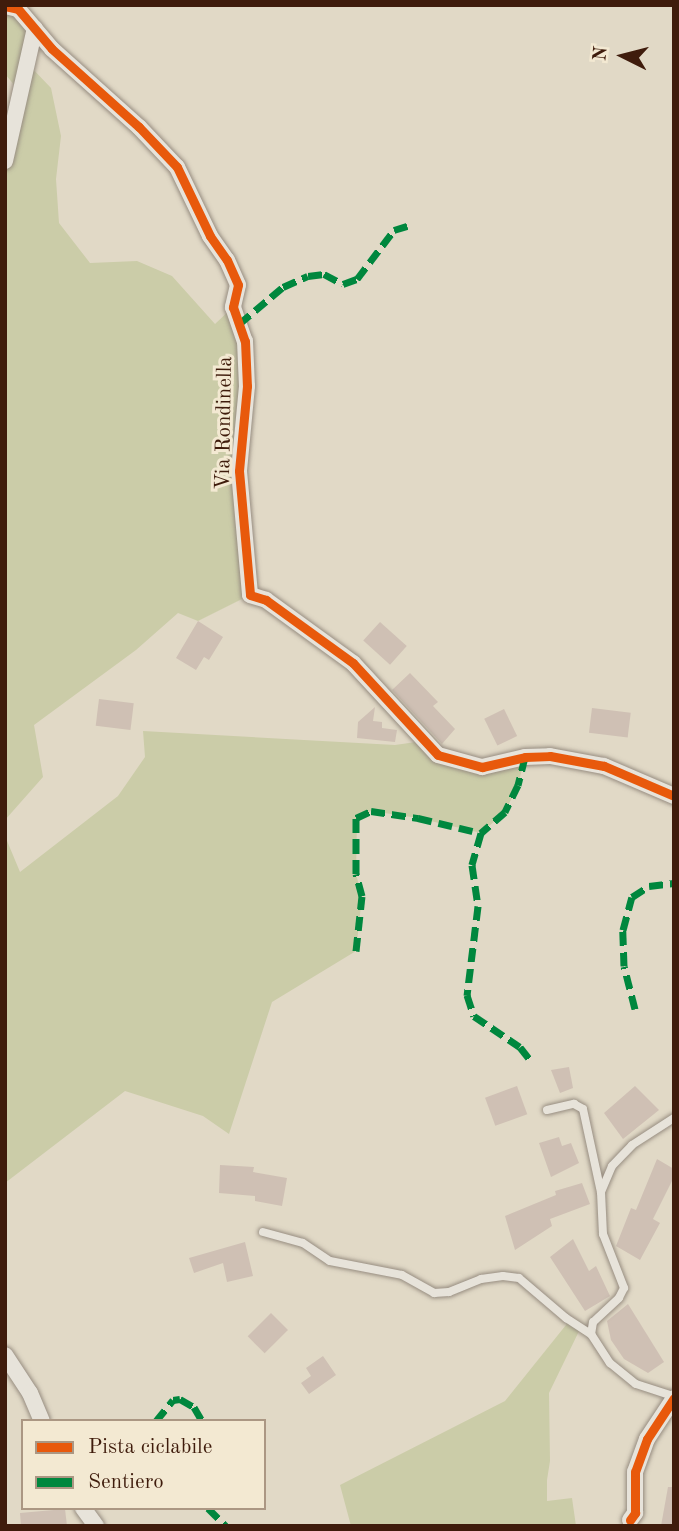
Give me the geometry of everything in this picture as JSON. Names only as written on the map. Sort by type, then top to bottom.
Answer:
[{"type":"street","name":"Via Rondinella","points":[[8,8],[18,9],[86,82],[139,127],[177,167],[210,236],[227,260],[239,285],[233,307],[245,341],[247,386],[239,471],[250,595],[266,600],[353,663],[438,755],[482,768],[525,757],[550,756],[604,766],[674,796]]},
{"type":"street","points":[[5,161],[35,28]]},
{"type":"street","points":[[5,1355],[30,1393],[41,1419]]},
{"type":"street","points":[[630,1520],[635,1513],[635,1472],[647,1439],[674,1397]]},
{"type":"street","points":[[84,1510],[96,1526]]},
{"type":"lane","points":[[547,1110],[574,1104],[583,1109],[600,1192],[603,1234],[624,1288],[619,1298],[593,1322],[591,1334]]},
{"type":"lane","points":[[600,1192],[612,1166],[632,1146],[674,1118]]},
{"type":"lane","points":[[263,1232],[303,1243],[330,1261],[402,1275],[434,1293],[449,1292],[481,1279],[503,1276],[519,1278],[566,1318],[591,1334],[610,1363],[636,1384],[674,1397]]},
{"type":"green space","points":[[5,5],[35,28],[29,65],[51,88],[61,136],[56,179],[59,223],[90,263],[137,261],[172,276],[215,324],[233,307],[245,341],[243,420],[250,595],[198,621],[178,613],[136,650],[34,725],[43,777],[5,820],[5,161],[21,93],[5,74]]},
{"type":"green space","points":[[143,731],[395,745],[423,741],[459,762],[525,757],[518,785],[505,812],[481,833],[418,818],[371,811],[357,818],[356,874],[362,896],[356,951],[272,1002],[229,1134],[203,1116],[125,1091],[5,1183],[5,836],[20,872],[118,796],[145,757]]},
{"type":"green space","points":[[570,1320],[581,1327],[549,1393],[550,1461],[547,1501],[572,1498],[576,1526],[351,1526],[340,1485],[505,1401]]},
{"type":"building","points":[[198,621],[223,637],[209,660],[204,657],[196,670],[176,658]]},
{"type":"building","points":[[380,622],[407,646],[390,665],[363,641]]},
{"type":"building","points":[[410,673],[438,702],[433,706],[455,729],[442,744],[392,690]]},
{"type":"building","points":[[99,699],[134,703],[130,730],[96,726]]},
{"type":"building","points":[[375,707],[373,721],[382,722],[382,728],[397,730],[395,742],[357,738],[358,722]]},
{"type":"building","points":[[592,708],[631,713],[628,738],[589,733]]},
{"type":"building","points":[[504,709],[517,736],[497,746],[484,719]]},
{"type":"building","points":[[569,1067],[573,1088],[560,1093],[551,1070]]},
{"type":"building","points":[[517,1086],[527,1114],[495,1126],[485,1098]]},
{"type":"building","points":[[635,1086],[659,1110],[623,1139],[604,1113]]},
{"type":"building","points":[[559,1137],[562,1146],[571,1143],[579,1163],[551,1177],[539,1143]]},
{"type":"building","points":[[657,1159],[674,1169],[674,1177],[653,1219],[660,1223],[640,1260],[616,1246],[631,1208],[636,1210]]},
{"type":"building","points":[[220,1165],[254,1167],[253,1172],[287,1178],[282,1206],[255,1201],[255,1196],[219,1193]]},
{"type":"building","points":[[582,1183],[590,1204],[550,1219],[552,1226],[515,1250],[505,1216],[556,1195],[555,1191]]},
{"type":"building","points":[[573,1239],[589,1271],[596,1266],[610,1296],[585,1311],[550,1257]]},
{"type":"building","points":[[245,1242],[253,1276],[227,1282],[223,1263],[194,1273],[189,1258]]},
{"type":"building","points":[[628,1304],[664,1362],[648,1373],[624,1359],[611,1340],[607,1321]]},
{"type":"building","points":[[271,1313],[288,1330],[265,1353],[248,1336]]},
{"type":"building","points":[[323,1356],[336,1375],[309,1394],[301,1383],[311,1376],[306,1368]]},
{"type":"building","points":[[668,1487],[674,1487],[674,1526],[661,1526]]},
{"type":"building","points":[[65,1510],[67,1526],[21,1526],[20,1513]]},
{"type":"marked path","points":[[239,324],[283,287],[308,276],[324,274],[343,284],[357,279],[394,230],[407,226]]},
{"type":"marked path","points":[[525,757],[518,785],[505,812],[481,833],[472,865],[478,906],[467,995],[474,1016],[520,1047],[531,1061]]},
{"type":"marked path","points":[[356,951],[362,896],[356,874],[356,818],[371,811],[418,818],[481,833]]},
{"type":"marked path","points":[[635,1009],[624,966],[623,930],[632,897],[649,886],[674,883]]},
{"type":"marked path","points":[[158,1419],[173,1400],[180,1399],[194,1407],[201,1419]]},
{"type":"marked path","points":[[210,1510],[226,1526]]},
{"type":"cycle path","points":[[5,6],[18,9],[52,49],[139,127],[177,167],[210,236],[227,260],[238,285],[233,307],[245,341],[247,386],[239,471],[250,595],[266,600],[353,663],[438,755],[482,767],[525,757],[550,756],[604,766],[674,796]]},
{"type":"cycle path","points":[[630,1520],[635,1513],[635,1472],[647,1439],[674,1398]]}]
